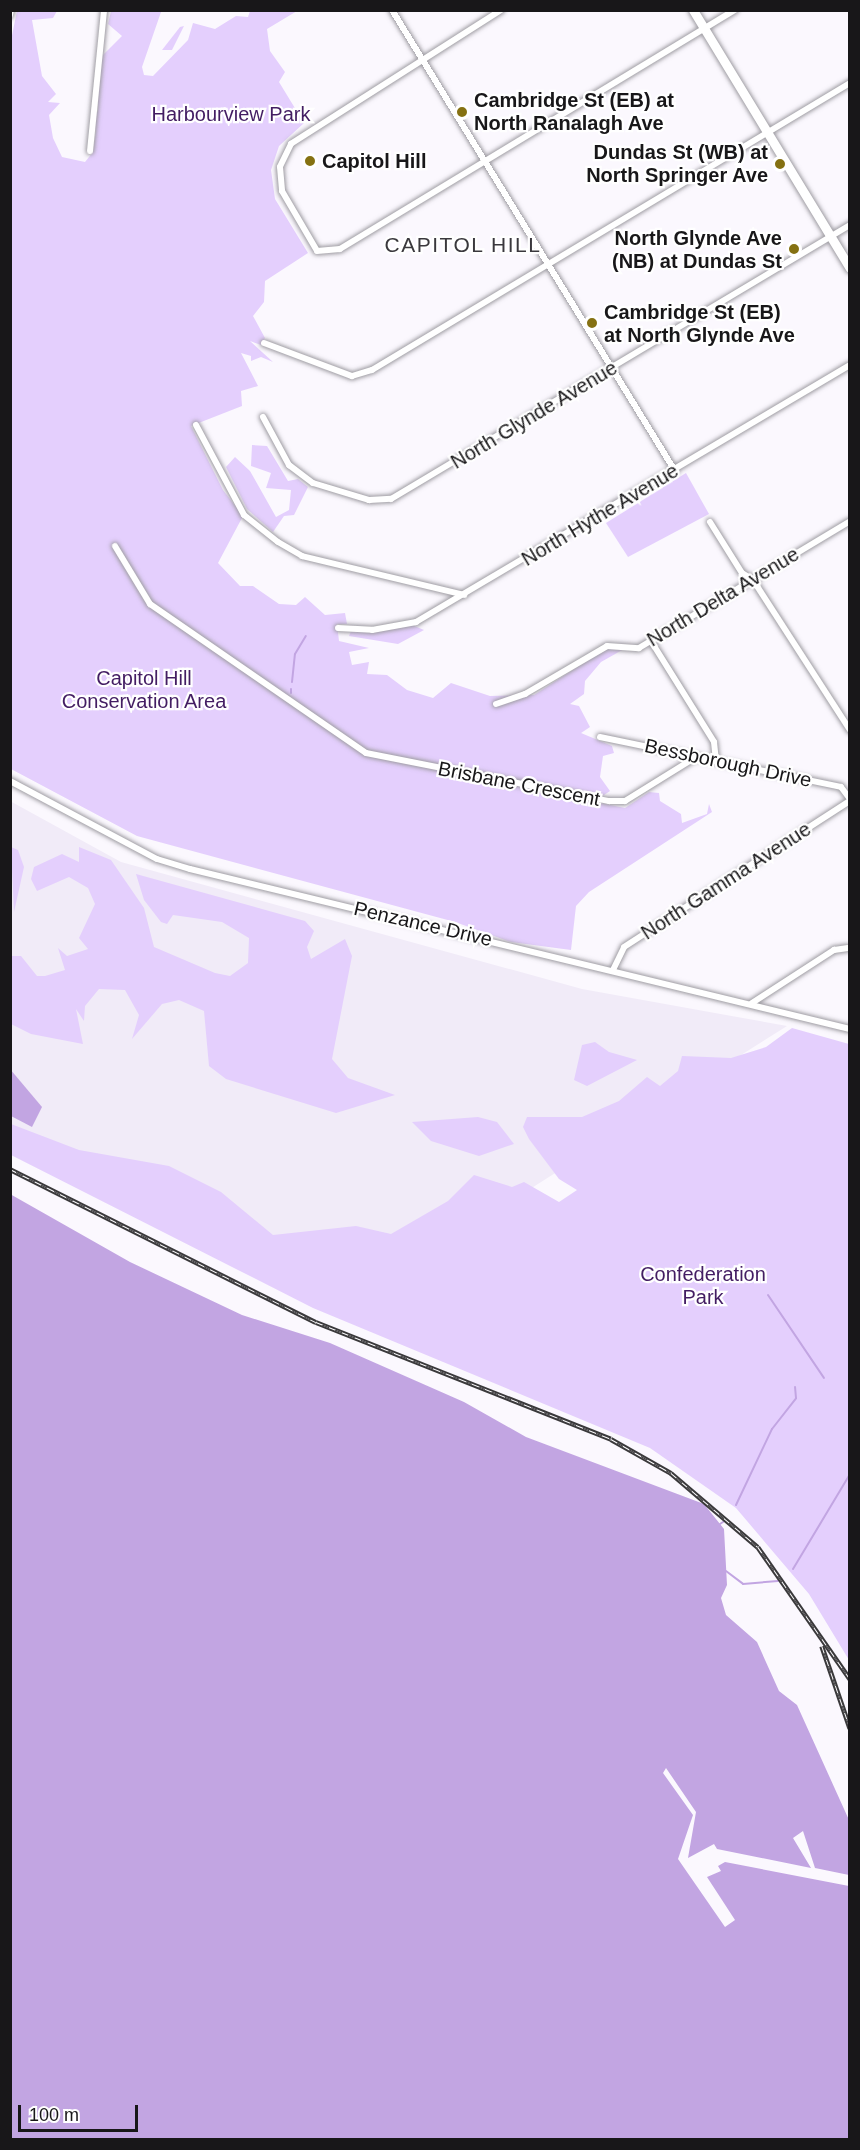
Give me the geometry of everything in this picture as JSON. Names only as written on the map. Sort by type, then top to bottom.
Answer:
[{"type":"street","points":[[10,15],[11,10]]},
{"type":"street","points":[[90,151],[104,10]]},
{"type":"street","points":[[393,10],[675,471]]},
{"type":"street","points":[[501,10],[294,141],[280,167],[282,191],[322,253],[340,249],[735,10]]},
{"type":"street","points":[[693,10],[849,268]]},
{"type":"street","points":[[264,343],[352,376],[372,370],[849,82]]},
{"type":"street","name":"North Glynde Avenue","points":[[263,417],[289,465],[313,483],[369,501],[391,499],[849,225]]},
{"type":"street","name":"North Hythe Avenue","points":[[338,628],[372,630],[416,622],[675,471],[849,365]]},
{"type":"street","points":[[196,425],[244,515],[278,542],[302,556],[464,595]]},
{"type":"street","name":"North Delta Avenue","points":[[496,704],[525,694],[607,646],[639,648],[849,521]]},
{"type":"street","points":[[710,522],[742,573],[753,579],[849,730]]},
{"type":"street","name":"Brisbane Crescent","points":[[115,546],[150,604],[366,753],[609,801],[625,801],[696,757]]},
{"type":"street","points":[[651,641],[714,742],[716,761]]},
{"type":"street","name":"Bessborough Drive","points":[[600,737],[841,787],[849,800]]},
{"type":"street","name":"Penzance Drive","points":[[10,781],[158,860],[849,1029]]},
{"type":"street","name":"North Gamma Avenue","points":[[613,970],[624,947],[849,800]]},
{"type":"street","points":[[752,1004],[834,950],[848,948]]},
{"type":"shaded area","points":[[10,801],[121,862],[582,989],[787,1026],[363,1295],[11,1144]]},
{"type":"shaded area","points":[[10,1069],[42,1107],[32,1127],[11,1116]]},
{"type":"shaded area","points":[[10,1194],[130,1262],[242,1315],[330,1343],[464,1402],[526,1437],[704,1504],[724,1529],[727,1585],[721,1598],[726,1615],[757,1642],[779,1691],[797,1705],[849,1820],[849,2139],[11,2139]]},
{"type":"green space","name":"Capitol Hill Conservation Area","points":[[17,11],[57,11],[53,18],[32,20],[42,76],[56,94],[48,102],[60,103],[49,115],[53,138],[62,157],[85,162],[93,152],[96,131],[91,119],[98,111],[97,61],[122,36],[108,24],[111,11],[161,12],[142,67],[144,75],[153,76],[188,40],[193,23],[215,29],[236,16],[248,17],[250,11],[297,11],[267,29],[270,51],[285,72],[279,82],[304,123],[279,146],[271,170],[275,199],[308,253],[265,281],[264,302],[253,316],[265,338],[261,345],[250,341],[273,362],[261,357],[251,361],[251,356],[241,353],[258,386],[241,391],[242,406],[191,426],[223,490],[243,516],[218,563],[240,586],[253,586],[279,604],[296,605],[305,597],[325,615],[345,613],[347,624],[337,624],[339,641],[369,648],[349,652],[352,665],[369,662],[367,674],[387,675],[407,690],[433,698],[451,683],[490,696],[534,695],[607,648],[624,649],[601,662],[585,681],[584,694],[570,704],[579,706],[590,727],[581,733],[612,746],[614,753],[603,756],[600,777],[610,791],[601,797],[583,792],[581,799],[625,808],[649,792],[659,793],[660,801],[681,814],[682,823],[707,814],[709,804],[712,812],[589,892],[576,906],[571,950],[511,942],[455,922],[137,836],[11,769],[10,45]]},
{"type":"green space","points":[[184,26],[172,50],[162,50],[180,27]]},
{"type":"green space","points":[[252,445],[267,446],[288,481],[298,479],[308,487],[294,515],[284,516],[273,532],[247,509],[226,467],[235,457],[250,471],[276,517],[289,510],[291,490],[266,488],[271,473],[251,466]]},
{"type":"green space","points":[[686,473],[709,514],[628,557],[606,523]]},
{"type":"green space","points":[[412,625],[424,630],[398,644],[349,636],[351,631]]},
{"type":"green space","points":[[11,847],[18,850],[24,867],[14,912]]},
{"type":"green space","points":[[79,847],[111,860],[144,908],[154,947],[215,973],[230,976],[248,963],[249,938],[222,922],[173,915],[167,924],[161,922],[144,900],[136,874],[305,921],[314,931],[307,947],[311,959],[345,939],[352,956],[332,1059],[348,1078],[395,1095],[336,1113],[226,1079],[209,1066],[204,1011],[179,1000],[162,1004],[132,1039],[139,1015],[125,990],[99,989],[85,1006],[84,1021],[76,1009],[83,1044],[31,1034],[11,1024],[11,956],[21,956],[37,976],[45,976],[65,970],[58,948],[67,956],[88,949],[79,938],[95,904],[88,888],[69,877],[37,891],[31,879],[34,867],[62,854],[79,862]]},
{"type":"green space","name":"Confederation Park","points":[[792,1028],[849,1044],[849,1660],[809,1594],[736,1508],[650,1448],[313,1308],[11,1155],[11,1124],[79,1150],[169,1166],[221,1192],[273,1235],[356,1226],[391,1234],[448,1201],[474,1175],[512,1187],[524,1182],[559,1202],[577,1190],[559,1179],[529,1139],[523,1127],[527,1117],[582,1117],[619,1101],[647,1077],[660,1086],[678,1071],[682,1056],[731,1058],[766,1047]]},
{"type":"green space","points":[[595,1042],[609,1052],[637,1060],[587,1086],[574,1080],[582,1045]]},
{"type":"green space","points":[[478,1117],[497,1122],[514,1144],[479,1156],[431,1141],[412,1122]]},
{"type":"pier","points":[[666,1768],[696,1812],[688,1858],[714,1844],[717,1849],[811,1868],[793,1838],[803,1831],[815,1868],[849,1875],[849,1886],[725,1862],[718,1866],[721,1871],[707,1877],[735,1920],[725,1927],[678,1859],[693,1815],[663,1773]]},
{"type":"waterway","points":[[292,682],[295,654],[306,636]]},
{"type":"waterway","points":[[768,1295],[824,1378]]},
{"type":"waterway","points":[[736,1505],[772,1429],[796,1398],[795,1387]]},
{"type":"waterway","points":[[793,1569],[850,1474]]},
{"type":"waterway","points":[[726,1571],[743,1584],[778,1581]]},
{"type":"railway","points":[[10,1169],[316,1322],[611,1439],[671,1473],[758,1547],[850,1679]]},
{"type":"railway","points":[[822,1646],[850,1728]]},
{"type":"place","name":"Cambridge St (EB) at North Ranalagh Ave","points":[[462,112]]},
{"type":"place","name":"Capitol Hill","points":[[310,161]]},
{"type":"place","name":"Dundas St (WB) at North Springer Ave","points":[[780,164]]},
{"type":"place","name":"North Glynde Ave (NB) at Dundas St","points":[[794,249]]},
{"type":"place","name":"Cambridge St (EB) at North Glynde Ave","points":[[592,323]]},
{"type":"district","name":"CAPITOL HILL","points":[[463,245]]},
{"type":"park label","name":"Harbourview Park","points":[[231,114]]}]
